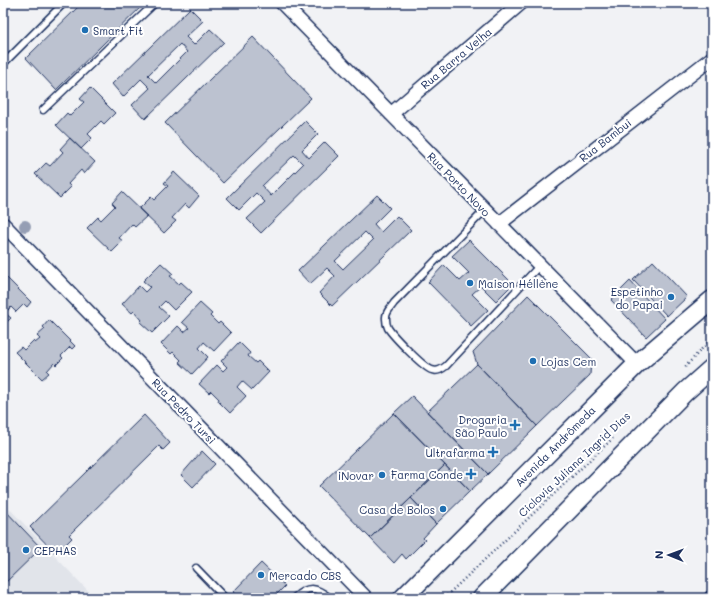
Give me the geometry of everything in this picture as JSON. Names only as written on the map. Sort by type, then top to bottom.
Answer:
[{"type":"main road","name":"Avenida Andrômeda","points":[[404,598],[637,364],[712,300]]},
{"type":"main road","points":[[482,598],[685,392],[712,368]]},
{"type":"street","name":"Rua Barra Velha","points":[[391,114],[521,3]]},
{"type":"street","name":"Rua Porto Novo","points":[[286,4],[391,114],[637,364]]},
{"type":"street","name":"Rua Bambui","points":[[499,224],[712,58]]},
{"type":"street","name":"Rua Pedro Tursi","points":[[3,224],[366,598]]},
{"type":"lane","points":[[3,64],[64,3]]},
{"type":"lane","points":[[43,110],[155,3]]},
{"type":"lane","points":[[485,210],[387,312],[386,319],[388,328],[402,344],[426,367],[433,370],[440,370],[452,360],[540,266]]},
{"type":"lane","points":[[196,568],[226,598]]},
{"type":"lane","points":[[294,598],[303,590],[310,589],[320,591],[330,598]]},
{"type":"path","points":[[681,372],[712,338]]},
{"type":"path","name":"Ciclovia Juliana Ingrid Dias","points":[[444,598],[614,437]]},
{"type":"shaded area","name":"CEPHAS","points":[[3,502],[95,598],[3,598]]},
{"type":"building","name":"Smart Fit","points":[[82,3],[145,3],[56,90],[26,58]]},
{"type":"building","points":[[190,8],[203,21],[186,37],[194,45],[210,29],[224,42],[145,119],[132,105],[150,88],[141,79],[123,97],[112,84]],"holes":[[[180,44],[187,52],[156,83],[148,75]]]},
{"type":"building","points":[[253,37],[311,98],[223,183],[165,123]]},
{"type":"building","points":[[90,88],[115,113],[104,124],[101,121],[88,134],[92,138],[81,149],[56,125],[67,113],[70,116],[84,102],[80,99]]},
{"type":"building","points":[[305,121],[318,134],[302,150],[309,158],[325,142],[339,156],[261,233],[247,219],[265,202],[256,193],[239,210],[227,198]],"holes":[[[294,155],[303,164],[271,196],[262,186]]]},
{"type":"building","points":[[70,138],[95,162],[84,174],[81,170],[68,184],[71,187],[60,198],[35,174],[46,163],[50,166],[63,152],[60,149]]},
{"type":"building","points":[[174,172],[199,196],[189,208],[185,204],[172,218],[176,221],[164,233],[139,209],[151,197],[154,200],[168,186],[164,183]]},
{"type":"building","points":[[122,192],[147,216],[135,227],[132,224],[119,238],[123,241],[112,252],[87,228],[98,217],[101,220],[115,206],[112,203]]},
{"type":"building","points":[[377,195],[390,208],[374,224],[381,232],[397,216],[411,230],[332,306],[319,293],[335,276],[327,268],[310,284],[298,271]],"holes":[[[365,232],[373,240],[343,269],[335,261]]]},
{"type":"building","name":"Maison Héllène","points":[[469,240],[513,284],[496,301],[481,286],[472,294],[488,310],[471,326],[428,282],[444,265],[460,281],[469,273],[452,256]]},
{"type":"building","points":[[653,261],[687,297],[667,316],[633,280]]},
{"type":"building","points":[[161,263],[173,274],[170,276],[179,284],[181,282],[192,292],[174,310],[165,301],[159,307],[169,316],[152,333],[140,322],[142,320],[134,311],[132,313],[122,304],[139,286],[145,292],[150,287],[143,281]]},
{"type":"building","points":[[5,276],[31,302],[27,307],[24,304],[16,312],[11,307],[5,313],[11,318],[3,326],[3,277]]},
{"type":"building","points":[[630,281],[665,319],[646,337],[611,300]]},
{"type":"building","name":"Lojas Cem","points":[[528,295],[591,358],[590,375],[537,426],[477,364],[473,352]]},
{"type":"building","points":[[200,303],[212,314],[210,316],[218,324],[220,322],[231,333],[214,351],[204,342],[199,348],[208,357],[192,374],[179,362],[181,360],[173,352],[171,354],[161,344],[178,326],[184,332],[189,328],[182,322]]},
{"type":"building","points":[[49,320],[75,346],[72,349],[70,347],[61,356],[63,358],[56,365],[54,363],[47,371],[49,373],[42,379],[15,352],[21,347],[24,350],[33,341],[35,343],[40,339],[37,336],[45,329],[43,327]]},
{"type":"building","points":[[239,342],[250,353],[248,356],[256,363],[258,361],[269,372],[252,390],[242,381],[237,387],[246,396],[230,413],[218,401],[219,399],[211,391],[209,393],[199,384],[217,365],[223,371],[227,367],[221,361]]},
{"type":"building","points":[[477,364],[537,426],[488,474],[427,412]]},
{"type":"building","points":[[412,396],[488,474],[470,491],[394,413]]},
{"type":"building","name":"iNovar","points":[[394,413],[445,465],[370,538],[319,486]]},
{"type":"building","points":[[144,415],[170,443],[163,450],[159,446],[69,535],[72,538],[56,554],[30,527]]},
{"type":"building","points":[[202,451],[215,464],[193,487],[181,475]]},
{"type":"building","points":[[445,465],[470,491],[436,524],[411,498]]},
{"type":"building","points":[[411,498],[436,524],[423,538],[425,540],[406,559],[402,554],[394,563],[370,538]]},
{"type":"building","points":[[3,508],[41,548],[3,585]]},
{"type":"building","name":"Mercado CBS","points":[[261,563],[285,586],[273,598],[239,598],[233,592]]},
{"type":"place","name":"Smart Fit","points":[[85,30]]},
{"type":"place","name":"Maison Héllène","points":[[470,283]]},
{"type":"place","name":"Espetinho do Papai","points":[[671,297]]},
{"type":"place","name":"Lojas Cem","points":[[533,361]]},
{"type":"place","name":"Drogaria São Paulo","points":[[515,425]]},
{"type":"place","name":"Ultrafarma","points":[[493,452]]},
{"type":"place","name":"Farma Conde","points":[[471,474]]},
{"type":"place","name":"iNovar","points":[[382,475]]},
{"type":"place","name":"Casa de Bolos","points":[[443,509]]},
{"type":"place","name":"CEPHAS","points":[[26,550]]},
{"type":"place","name":"Mercado CBS","points":[[261,575]]}]
